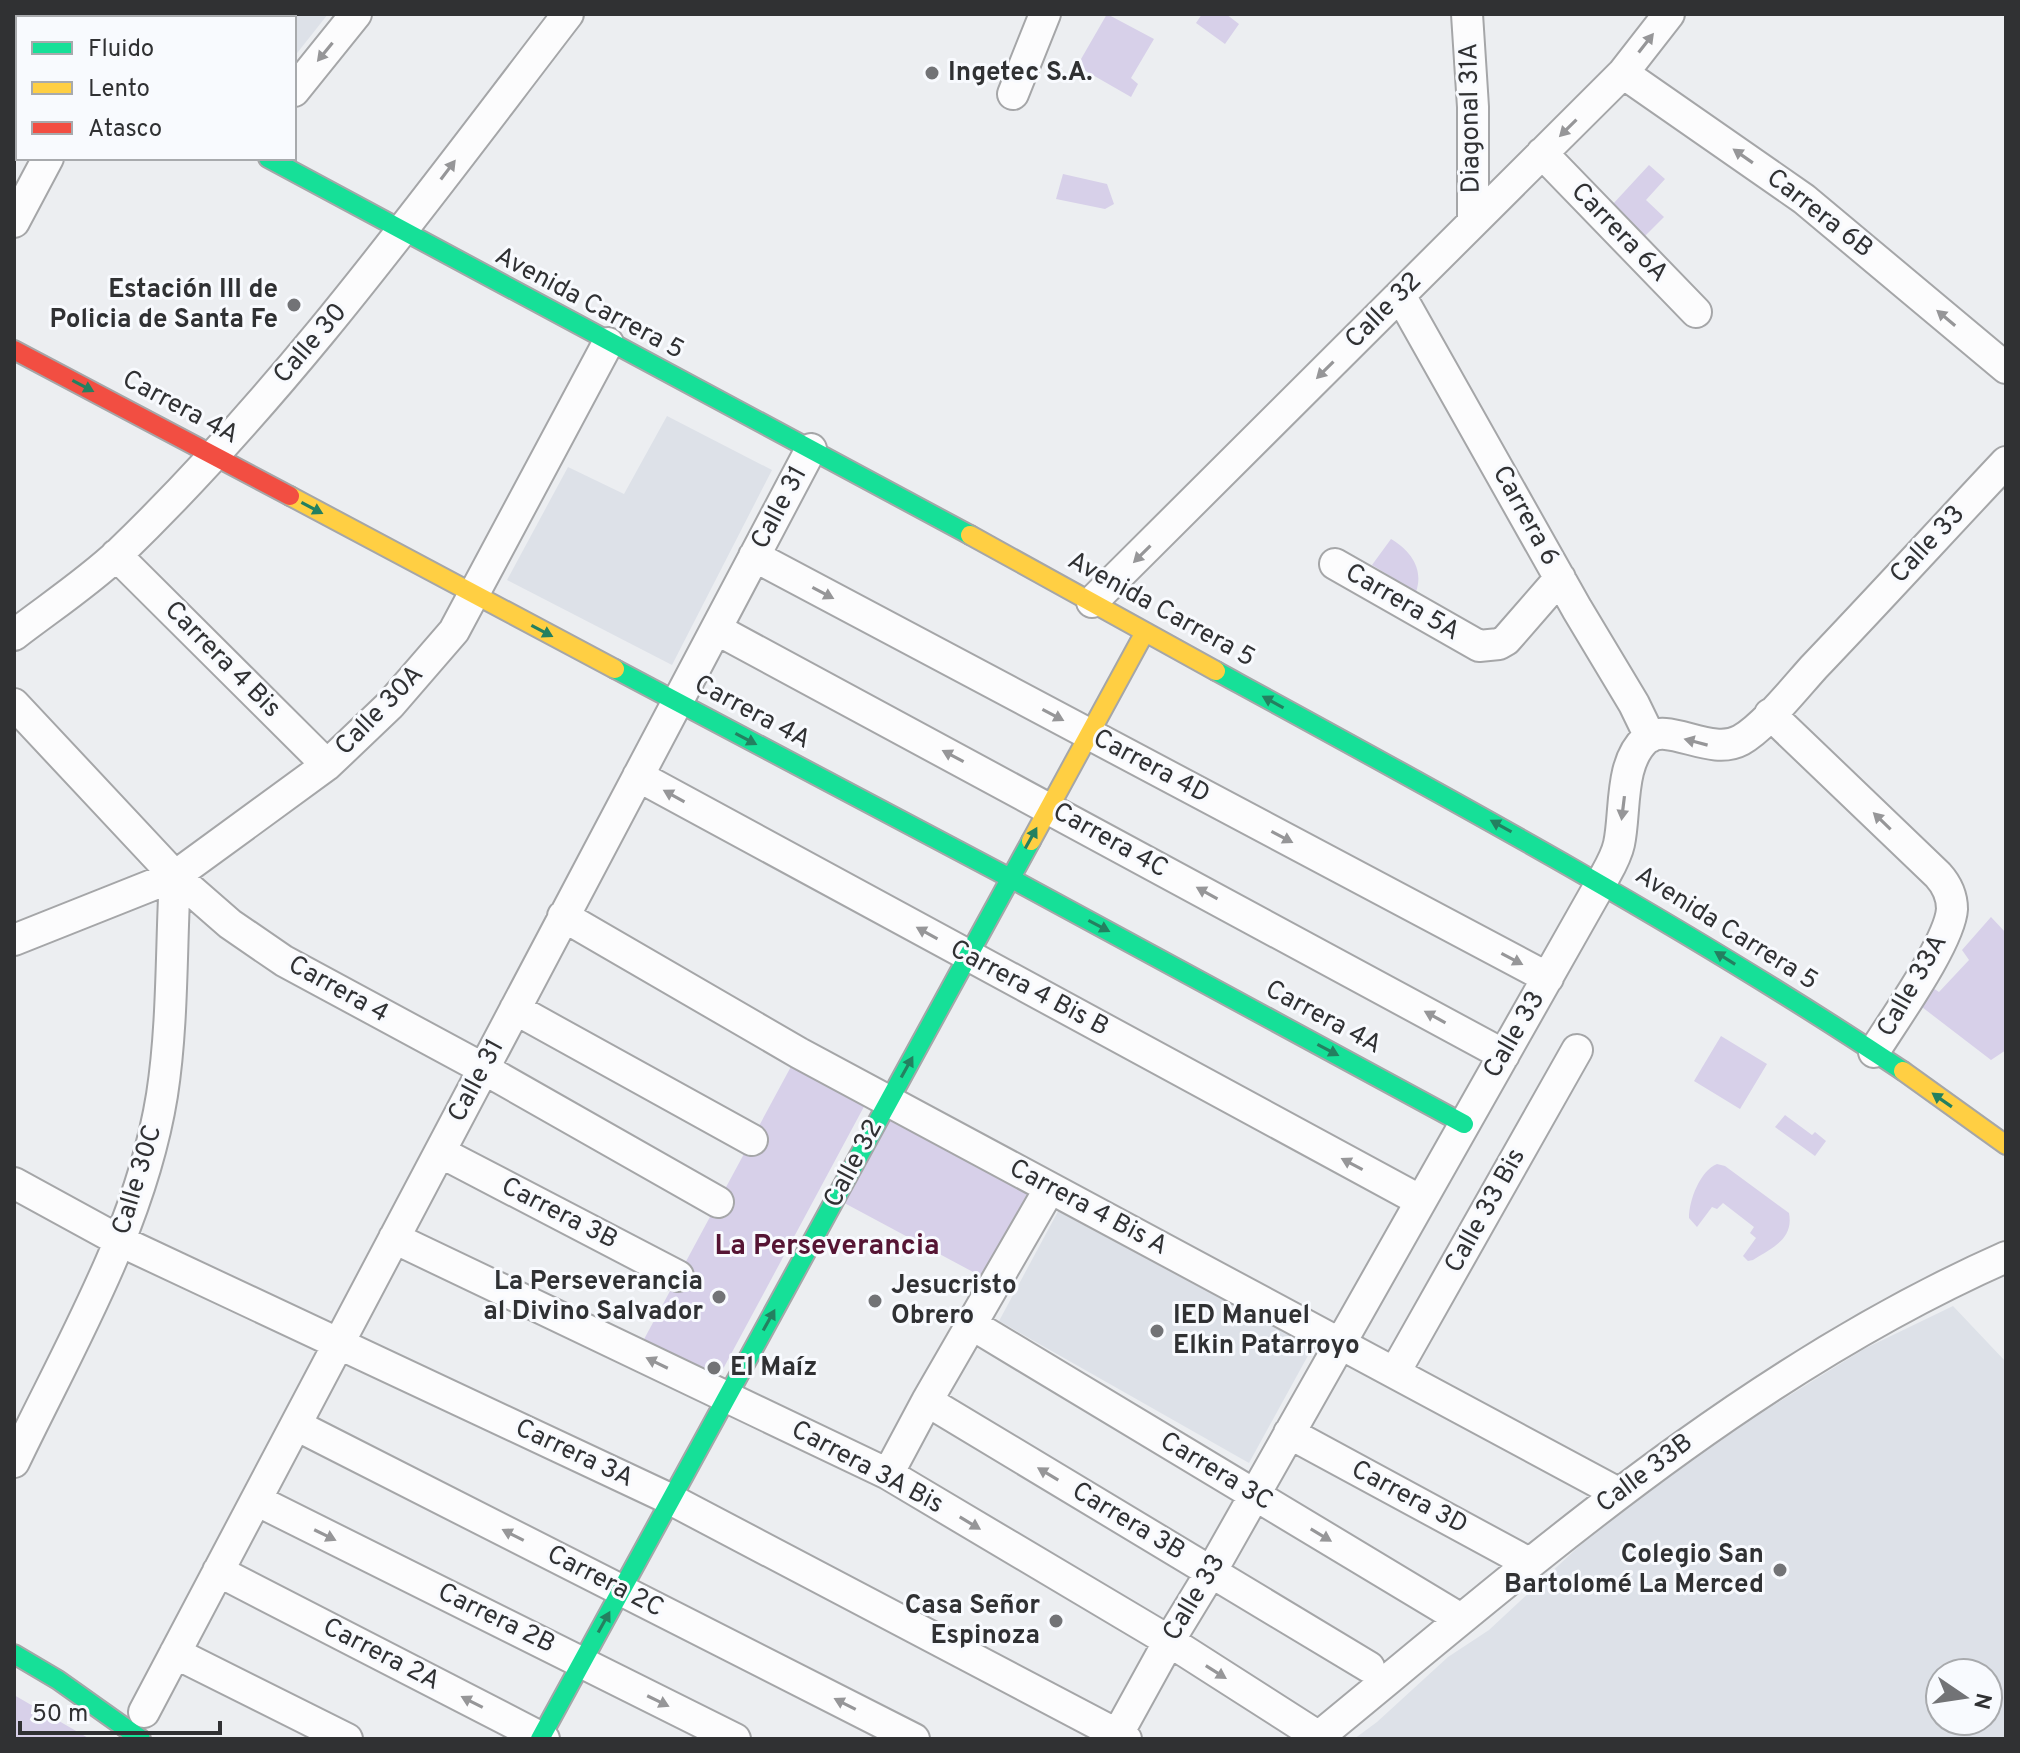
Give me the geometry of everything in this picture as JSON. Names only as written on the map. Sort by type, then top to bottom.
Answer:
[{"type":"street","points":[[296,89],[356,14]]},
{"type":"street","name":"Calle 30","points":[[14,635],[116,555],[214,456],[357,290],[568,14]]},
{"type":"street","points":[[1013,94],[1045,14]]},
{"type":"street","name":"Diagonal 31A","points":[[1467,14],[1473,107],[1473,222]]},
{"type":"street","name":"Calle 32","points":[[1092,602],[1623,73],[1669,14]]},
{"type":"street","name":"Carrera 6B","points":[[1623,73],[1804,199],[2006,368]]},
{"type":"street","name":"Carrera 6A","points":[[1542,153],[1696,312]]},
{"type":"street","points":[[14,222],[47,160]]},
{"type":"street","name":"Avenida Carrera 5","points":[[272,160],[608,343],[811,449],[1601,883],[1874,1052],[2006,1145]]},
{"type":"street","name":"Carrera 6","points":[[1400,295],[1650,737]]},
{"type":"street","name":"Calle 30A","points":[[14,940],[175,876],[327,765],[390,705],[454,631],[608,343]]},
{"type":"street","name":"Carrera 4A","points":[[14,350],[1010,878],[1464,1124]]},
{"type":"street","name":"Calle 31","points":[[142,1725],[175,1653],[811,449]]},
{"type":"street","name":"Calle 33","points":[[1120,1737],[1169,1641],[1601,883],[1619,845],[1631,766],[1640,747],[1650,737],[1665,734],[1709,745],[1731,744],[1742,739],[1770,714],[2006,462]]},
{"type":"street","name":"Carrera 4 Bis","points":[[116,555],[327,765]]},
{"type":"street","name":"Carrera 4D","points":[[754,556],[1548,978]]},
{"type":"street","name":"Carrera 5A","points":[[1335,564],[1479,646],[1499,644],[1513,633],[1560,578]]},
{"type":"street","name":"Carrera 4C","points":[[716,629],[1504,1055]]},
{"type":"street","name":"Calle 32","points":[[541,1739],[1145,632]]},
{"type":"street","name":"Carrera 4","points":[[14,704],[175,876],[230,924],[284,961],[484,1069],[718,1202]]},
{"type":"street","name":"Calle 33A","points":[[1770,714],[1938,875],[1950,895],[1949,923],[1942,941],[1874,1052]]},
{"type":"street","name":"Carrera 4 Bis B","points":[[638,776],[1421,1201]]},
{"type":"street","name":"Calle 30C","points":[[14,1462],[120,1241],[143,1170],[161,1096],[165,1063],[175,876]]},
{"type":"street","name":"Carrera 4 Bis A","points":[[563,916],[799,1053],[1618,1493]]},
{"type":"street","points":[[515,1009],[752,1140]]},
{"type":"street","name":"Calle 33 Bis","points":[[1395,1372],[1577,1050]]},
{"type":"street","name":"Carrera 3B","points":[[440,1152],[678,1276]]},
{"type":"street","name":"Carrera 3A","points":[[14,1183],[120,1241],[672,1500],[1120,1737]]},
{"type":"street","points":[[888,1474],[1050,1188]]},
{"type":"street","name":"Carrera 3A Bis","points":[[394,1238],[888,1474],[1169,1641],[1317,1738]]},
{"type":"street","name":"Calle 33B","points":[[1317,1738],[1529,1563],[1699,1433],[1816,1357],[1897,1310],[2006,1257]]},
{"type":"street","name":"Carrera 3C","points":[[971,1324],[1461,1619]]},
{"type":"street","name":"Carrera 3B","points":[[927,1401],[1369,1667]]},
{"type":"street","name":"Carrera 2C","points":[[296,1425],[914,1739]]},
{"type":"street","name":"Carrera 3D","points":[[1289,1433],[1529,1563]]},
{"type":"street","name":"Carrera 2B","points":[[256,1500],[735,1739]]},
{"type":"street","name":"Carrera 2A","points":[[218,1571],[541,1739]]},
{"type":"street","points":[[175,1653],[347,1739]]},
{"type":"street","points":[[14,1654],[142,1725]]},
{"type":"shaded area","points":[[65,14],[328,14],[296,54],[296,16]]},
{"type":"shaded area","points":[[1107,14],[1154,39],[1131,78],[1138,84],[1131,97],[1077,66]]},
{"type":"shaded area","points":[[1202,14],[1226,14],[1239,24],[1225,44],[1196,23]]},
{"type":"shaded area","points":[[1649,165],[1665,179],[1646,200],[1664,217],[1645,236],[1612,205]]},
{"type":"shaded area","points":[[1063,174],[1107,184],[1114,204],[1105,209],[1056,199]]},
{"type":"shaded area","points":[[667,416],[772,470],[672,665],[507,580],[568,467],[624,494]]},
{"type":"shaded area","points":[[1391,539],[1414,561],[1418,576],[1416,592],[1372,565]]},
{"type":"shaded area","points":[[1991,917],[2006,933],[2006,1050],[1991,1060],[1918,1004],[1930,986],[1939,992],[1969,960],[1962,950]]},
{"type":"shaded area","points":[[1721,1036],[1767,1064],[1740,1109],[1694,1081]]},
{"type":"shaded area","points":[[794,1061],[867,1101],[716,1382],[642,1343]]},
{"type":"shaded area","points":[[883,1109],[1035,1192],[988,1280],[835,1198]]},
{"type":"shaded area","points":[[1785,1115],[1812,1135],[1815,1132],[1826,1141],[1815,1156],[1775,1127]]},
{"type":"shaded area","points":[[1717,1164],[1725,1166],[1789,1213],[1790,1222],[1785,1236],[1753,1260],[1748,1261],[1743,1256],[1756,1238],[1750,1233],[1754,1227],[1723,1203],[1717,1209],[1712,1207],[1697,1227],[1689,1218],[1697,1187],[1705,1173]]},
{"type":"shaded area","name":"IED Manuel Elkin Patarroyo","points":[[1062,1204],[1316,1341],[1249,1463],[999,1321]]},
{"type":"shaded area","name":"Colegio San Bartolomé La Merced","points":[[1953,1306],[2006,1362],[2006,1739],[1354,1739],[1448,1657],[1489,1630],[1618,1510],[1730,1426],[1769,1408],[1864,1349]]},
{"type":"shaded area","points":[[14,1695],[90,1739],[14,1739]]},
{"type":"traffic: fast","points":[[272,160],[970,535]]},
{"type":"traffic: fast","points":[[615,669],[1464,1124]]},
{"type":"traffic: fast","points":[[1216,671],[1650,913],[1903,1071]]},
{"type":"traffic: fast","points":[[540,1739],[1031,841]]},
{"type":"traffic: fast","points":[[14,1654],[58,1680],[141,1739]]},
{"type":"traffic: slow","points":[[290,496],[615,669]]},
{"type":"traffic: slow","points":[[970,535],[1216,671]]},
{"type":"traffic: slow","points":[[1031,841],[1145,632]]},
{"type":"traffic: slow","points":[[1903,1071],[2006,1145]]},
{"type":"traffic: jam","points":[[14,350],[290,496]]},
{"type":"place","name":"Ingetec S.A.","points":[[932,73]]},
{"type":"place","name":"Estación III de Policia de Santa Fe","points":[[294,305]]},
{"type":"place","name":"La Perseverancia al Divino Salvador","points":[[719,1297]]},
{"type":"place","name":"Jesucristo Obrero","points":[[875,1301]]},
{"type":"place","name":"IED Manuel Elkin Patarroyo","points":[[1157,1331]]},
{"type":"place","name":"El Maíz","points":[[714,1368]]},
{"type":"place","name":"Colegio San Bartolomé La Merced","points":[[1780,1570]]},
{"type":"place","name":"Casa Señor Espinoza","points":[[1056,1621]]},
{"type":"district","name":"La Perseverancia","points":[[827,1247]]}]
